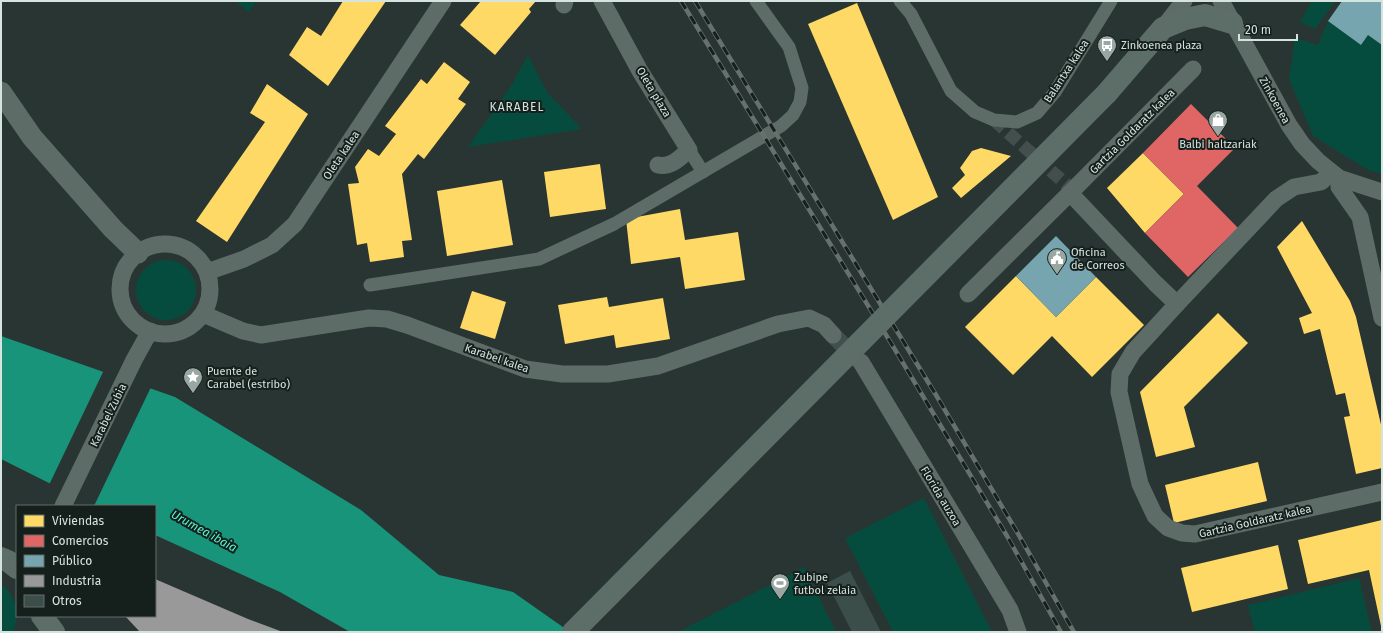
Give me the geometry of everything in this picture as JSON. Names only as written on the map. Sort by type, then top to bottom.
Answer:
[{"type":"main road","points":[[573,632],[1107,93],[1163,28],[1184,19],[1226,12]]},
{"type":"main road","points":[[32,632],[35,617]]},
{"type":"main road","points":[[43,617],[54,632]]},
{"type":"street","name":"Oleta kalea","points":[[208,272],[244,259],[272,245],[295,224],[443,1]]},
{"type":"street","name":"Oleta plaza","points":[[602,1],[640,71],[690,150]]},
{"type":"street","points":[[370,285],[539,259],[614,224],[781,126],[793,115],[800,102],[802,88],[788,47],[756,1]]},
{"type":"street","name":"Balantxa kalea","points":[[900,1],[911,14],[951,91],[975,112],[994,120],[1017,122],[1037,113],[1054,92],[1111,1]]},
{"type":"street","points":[[1163,28],[1184,1]]},
{"type":"street","points":[[1211,1],[1226,12]]},
{"type":"street","name":"Zinkoenea","points":[[1226,12],[1289,124],[1302,144],[1335,175]]},
{"type":"street","name":"Gartzia Goldaratz kalea","points":[[968,294],[1193,69]]},
{"type":"street","points":[[1,92],[32,137],[113,229],[138,253]]},
{"type":"street","points":[[658,165],[664,166],[676,162],[690,150],[703,172]]},
{"type":"street","points":[[1335,175],[1382,192]]},
{"type":"street","points":[[1335,175],[1339,187],[1360,217],[1382,318]]},
{"type":"street","name":"Gartzia Goldaratz kalea","points":[[1335,175],[1321,182],[1294,187],[1276,199],[1133,352],[1120,374],[1119,392],[1140,484],[1155,516],[1168,528],[1182,533],[1195,534],[1382,492]]},
{"type":"street","points":[[1070,193],[1129,256],[1177,304]]},
{"type":"street","points":[[171,244],[183,247],[193,253],[208,272],[210,294],[208,304],[203,314],[192,325],[179,332],[164,334],[150,331],[138,324],[128,315],[123,303],[120,289],[122,276],[128,264],[138,253],[148,247],[171,244]]},
{"type":"street","name":"Karabel kalea","points":[[203,314],[243,331],[260,335],[369,318],[387,319],[525,369],[562,374],[608,374],[658,366],[778,324],[810,318],[824,325],[834,335]]},
{"type":"street","name":"Karabel Zubia","points":[[65,502],[134,360],[150,331]]},
{"type":"street","name":"Florida auzoa","points":[[861,362],[1010,610],[1018,632]]},
{"type":"shaded area","points":[[235,1],[256,1],[249,12]]},
{"type":"shaded area","points":[[1312,1],[1335,1],[1315,29],[1300,22]]},
{"type":"shaded area","points":[[1328,21],[1361,44],[1368,35],[1382,45],[1382,174],[1368,170],[1313,136],[1289,79],[1295,38],[1318,45]]},
{"type":"shaded area","points":[[528,55],[547,92],[582,129],[468,147],[511,86]]},
{"type":"shaded area","points":[[166,260],[183,265],[191,273],[196,290],[191,307],[183,315],[166,320],[149,315],[141,307],[136,290],[141,273],[149,265]]},
{"type":"shaded area","points":[[924,498],[992,632],[893,632],[845,538]]},
{"type":"shaded area","name":"Zubipe futbol zelaia","points":[[804,567],[836,632],[678,632]]},
{"type":"shaded area","points":[[1359,578],[1372,632],[1255,632],[1248,605]]},
{"type":"shaded area","points":[[1,584],[10,594],[16,606],[17,619],[13,632],[1,632]]},
{"type":"water","name":"Urumea ibaia","points":[[1,336],[175,397],[361,510],[439,575],[513,592],[570,632],[350,632],[280,592],[156,535],[156,505],[93,505],[1,459]]},
{"type":"pier","points":[[104,370],[151,387],[94,505],[88,505],[49,485]]},
{"type":"building: Viviendas","points":[[343,1],[386,1],[328,86],[289,55],[307,27],[321,36]]},
{"type":"building: Viviendas","points":[[481,1],[536,1],[529,9],[531,12],[495,55],[460,25]]},
{"type":"building: Viviendas","points":[[857,3],[938,197],[893,220],[808,24]]},
{"type":"building: Viviendas","points":[[444,62],[470,82],[458,99],[466,104],[424,159],[418,154],[402,174],[412,240],[402,241],[404,257],[370,262],[367,243],[357,245],[348,184],[359,183],[355,167],[368,149],[379,156],[396,134],[385,126],[421,79],[427,84]]},
{"type":"building: Viviendas","points":[[267,84],[308,114],[227,242],[196,221],[265,122],[250,113]]},
{"type":"building: Viviendas","points":[[981,148],[1011,156],[961,198],[952,188],[965,175],[960,168],[972,151]]},
{"type":"building: Viviendas","points":[[1143,153],[1184,194],[1145,233],[1107,188]]},
{"type":"building: Viviendas","points":[[600,164],[606,209],[550,217],[544,172]]},
{"type":"building: Viviendas","points":[[502,180],[513,245],[447,256],[437,191]]},
{"type":"building: Viviendas","points":[[680,209],[685,240],[738,232],[745,280],[685,289],[680,257],[631,264],[626,219]]},
{"type":"building: Viviendas","points":[[1302,221],[1350,301],[1356,317],[1382,429],[1382,468],[1356,474],[1344,417],[1350,416],[1345,393],[1336,395],[1320,329],[1304,334],[1299,318],[1312,313],[1277,247]]},
{"type":"building: Viviendas","points":[[1016,276],[1056,317],[1096,277],[1144,325],[1092,377],[1052,336],[1013,375],[965,327]]},
{"type":"building: Viviendas","points":[[472,291],[506,302],[495,339],[460,328]]},
{"type":"building: Viviendas","points":[[607,297],[609,307],[663,298],[670,339],[616,348],[614,335],[565,344],[558,305]]},
{"type":"building: Viviendas","points":[[1218,313],[1248,343],[1184,407],[1195,447],[1156,457],[1140,392]]},
{"type":"building: Viviendas","points":[[1258,462],[1267,501],[1174,523],[1165,485]]},
{"type":"building: Viviendas","points":[[1382,520],[1381,626],[1369,570],[1308,584],[1298,540]]},
{"type":"building: Viviendas","points":[[1278,545],[1288,589],[1192,612],[1181,568]]},
{"type":"building: Comercios","points":[[1191,104],[1235,148],[1197,186],[1238,228],[1188,277],[1145,233],[1184,194],[1143,153]]},
{"type":"building: Público","points":[[1342,1],[1382,1],[1382,45],[1368,35],[1361,45],[1328,21]]},
{"type":"building: Público","points":[[1056,236],[1096,277],[1056,317],[1016,276]]},
{"type":"building: Industria","points":[[156,579],[248,619],[283,632],[140,632],[126,617],[156,617]]},
{"type":"building: Otros","points":[[850,571],[881,632],[852,632],[827,583]]},
{"type":"tunnel","points":[[994,120],[1067,185]]},
{"type":"tunnel","points":[[833,335],[859,361]]},
{"type":"railway","points":[[681,1],[891,343],[1007,536],[1061,632]]},
{"type":"railway","points":[[695,1],[936,395],[1074,632]]},
{"type":"place","name":"Zinkoenea plaza","points":[[1107,62]]},
{"type":"place","name":"Balbi haltzariak","points":[[1218,137]]},
{"type":"place","name":"Oficina de Correos","points":[[1057,275]]},
{"type":"place","name":"Puente de Carabel (estribo)","points":[[193,394]]},
{"type":"place","name":"Zubipe futbol zelaia","points":[[780,600]]},
{"type":"district","name":"KARABEL","points":[[517,107]]}]
